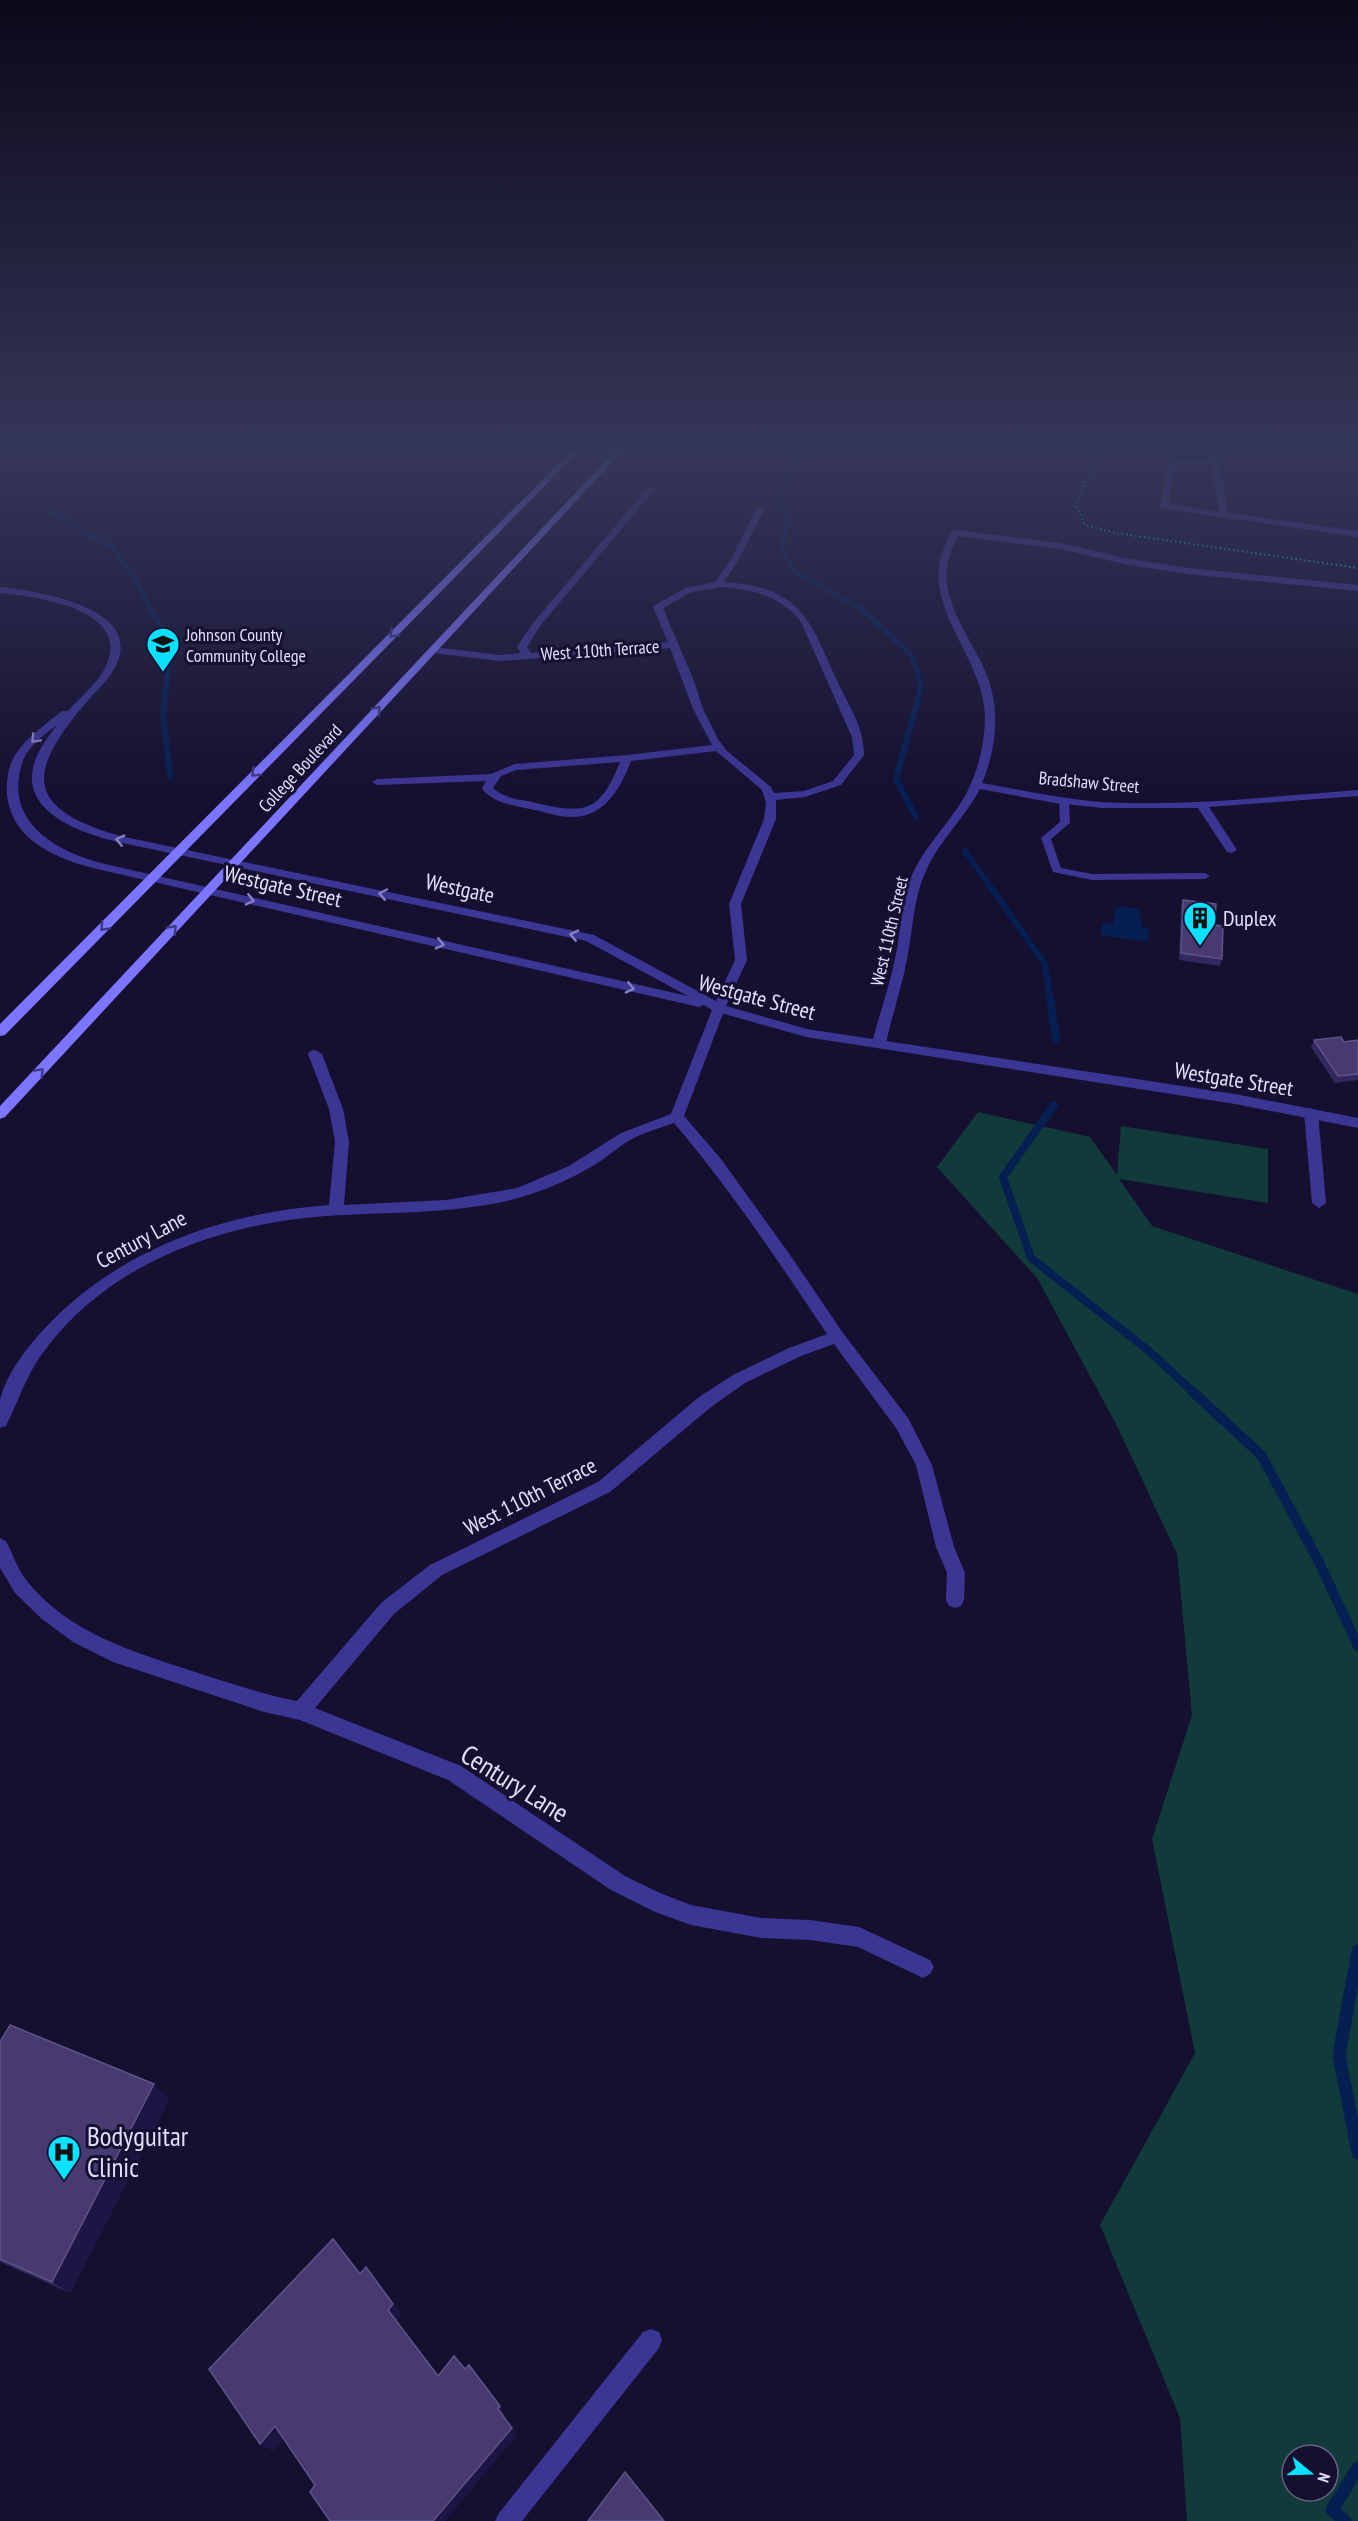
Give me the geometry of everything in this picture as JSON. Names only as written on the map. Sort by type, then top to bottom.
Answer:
[{"type":"main road","name":"College Boulevard","points":[[0,1032],[465,562]]},
{"type":"main road","name":"College Boulevard","points":[[0,1114],[515,562]]},
{"type":"street","name":"West 110th Terrace","points":[[528,656],[522,647],[536,625],[590,562]]},
{"type":"street","points":[[718,584],[733,562]]},
{"type":"street","name":"West 110th Street","points":[[879,1043],[901,959],[907,909],[918,874],[936,843],[969,800],[976,785],[988,741],[990,712],[986,687],[976,659],[946,604],[941,580],[943,562]]},
{"type":"street","name":"West 110th Street","points":[[1128,562],[1199,572],[1358,588]]},
{"type":"street","name":"West 110th Terrace","points":[[718,584],[762,591],[784,602],[802,616],[856,733],[859,755],[837,783],[805,794],[771,797],[767,789],[734,763],[719,747],[698,709],[689,681],[672,645],[658,607],[676,595],[694,588],[718,584]]},
{"type":"street","points":[[0,590],[31,593],[86,609],[102,620],[113,635],[115,650],[111,666],[98,684],[80,702]]},
{"type":"street","name":"West 110th Terrace","points":[[433,650],[500,658],[672,645]]},
{"type":"street","name":"Westgate","points":[[80,702],[40,760],[37,784],[45,801],[58,814],[93,833],[590,938],[719,1008]]},
{"type":"street","name":"Westgate Street","points":[[80,702],[39,733],[18,758],[6,782],[6,800],[23,831],[40,844],[87,863],[719,1008],[806,1033],[1235,1099],[1358,1123]]},
{"type":"street","points":[[377,782],[492,777],[515,767],[627,758],[719,747]]},
{"type":"street","points":[[492,777],[487,788],[494,797],[573,815],[600,805],[620,777],[627,758]]},
{"type":"street","name":"Bradshaw Street","points":[[976,785],[1065,801],[1102,805],[1201,804],[1358,793]]},
{"type":"street","points":[[771,797],[770,819],[735,904],[741,960],[719,1008],[677,1117],[716,1163],[783,1256],[837,1337],[902,1423],[924,1465],[945,1547],[956,1573],[955,1600]]},
{"type":"street","points":[[1201,804],[1231,850]]},
{"type":"street","points":[[315,1054],[336,1109],[342,1142],[336,1210]]},
{"type":"street","points":[[1311,1113],[1319,1203]]},
{"type":"street","name":"Century Lane","points":[[0,1421],[4,1406],[37,1348],[67,1315],[93,1292],[131,1266],[195,1236],[270,1216],[336,1210],[469,1204],[507,1196],[576,1169],[628,1134],[677,1117]]},
{"type":"street","name":"West 110th Terrace","points":[[301,1711],[388,1608],[436,1570],[604,1487],[705,1402],[739,1379],[795,1352],[837,1337]]},
{"type":"street","name":"Century Lane","points":[[1,1553],[21,1587],[48,1613],[79,1636],[131,1659],[264,1703],[301,1711],[375,1743],[454,1773],[618,1883],[655,1902],[691,1915],[761,1928],[810,1930],[860,1937],[923,1967]]},
{"type":"lane","points":[[1065,801],[1065,822],[1046,838],[1057,870],[1092,877],[1205,876]]},
{"type":"lane","points":[[507,2521],[651,2340]]},
{"type":"path","points":[[1315,562],[1358,568]]},
{"type":"green space","points":[[978,1112],[1090,1137],[1117,1175],[1121,1126],[1268,1149],[1268,1203],[1119,1179],[1152,1226],[1358,1294],[1358,2521],[1187,2521],[1180,2418],[1100,2225],[1195,2053],[1152,1839],[1192,1715],[1177,1554],[1117,1426],[1037,1278],[937,1167]]},
{"type":"water","points":[[1116,906],[1139,909],[1143,928],[1149,929],[1147,942],[1101,935],[1102,922],[1113,924]]},
{"type":"building","name":"Duplex","points":[[1183,900],[1216,904],[1215,925],[1223,926],[1222,959],[1181,953]]},
{"type":"building","points":[[1341,1037],[1344,1042],[1358,1040],[1358,1074],[1338,1076],[1314,1040]]},
{"type":"building","name":"Bodyguitar Clinic","points":[[10,2025],[154,2084],[52,2282],[0,2259],[0,2042]]},
{"type":"building","points":[[333,2239],[360,2274],[366,2267],[393,2304],[388,2310],[438,2376],[454,2356],[465,2369],[469,2365],[500,2406],[498,2409],[512,2428],[433,2521],[330,2521],[310,2492],[315,2485],[275,2426],[260,2444],[209,2369]]},
{"type":"building","points":[[625,2472],[664,2521],[588,2521]]},
{"type":"waterway","points":[[123,562],[132,574],[152,613],[172,639],[166,689]]},
{"type":"waterway","points":[[788,562],[792,570],[862,609],[912,656],[922,689]]},
{"type":"waterway","points":[[166,688],[163,713],[170,777]]},
{"type":"waterway","points":[[916,817],[896,779],[921,688]]},
{"type":"waterway","points":[[965,851],[1045,964],[1050,999]]},
{"type":"waterway","points":[[1050,998],[1056,1039]]},
{"type":"waterway","points":[[1054,1105],[1003,1177],[1031,1258],[1149,1351],[1193,1392]]},
{"type":"waterway","points":[[1192,1391],[1261,1455],[1319,1562],[1358,1646]]},
{"type":"waterway","points":[[1358,1951],[1339,2055],[1358,2153]]},
{"type":"waterway","points":[[1345,2521],[1332,2510],[1358,2468]]},
{"type":"place","name":"Johnson County Community College","points":[[163,673]]},
{"type":"place","name":"Duplex","points":[[1200,947]]},
{"type":"place","name":"Bodyguitar Clinic","points":[[64,2181]]}]
